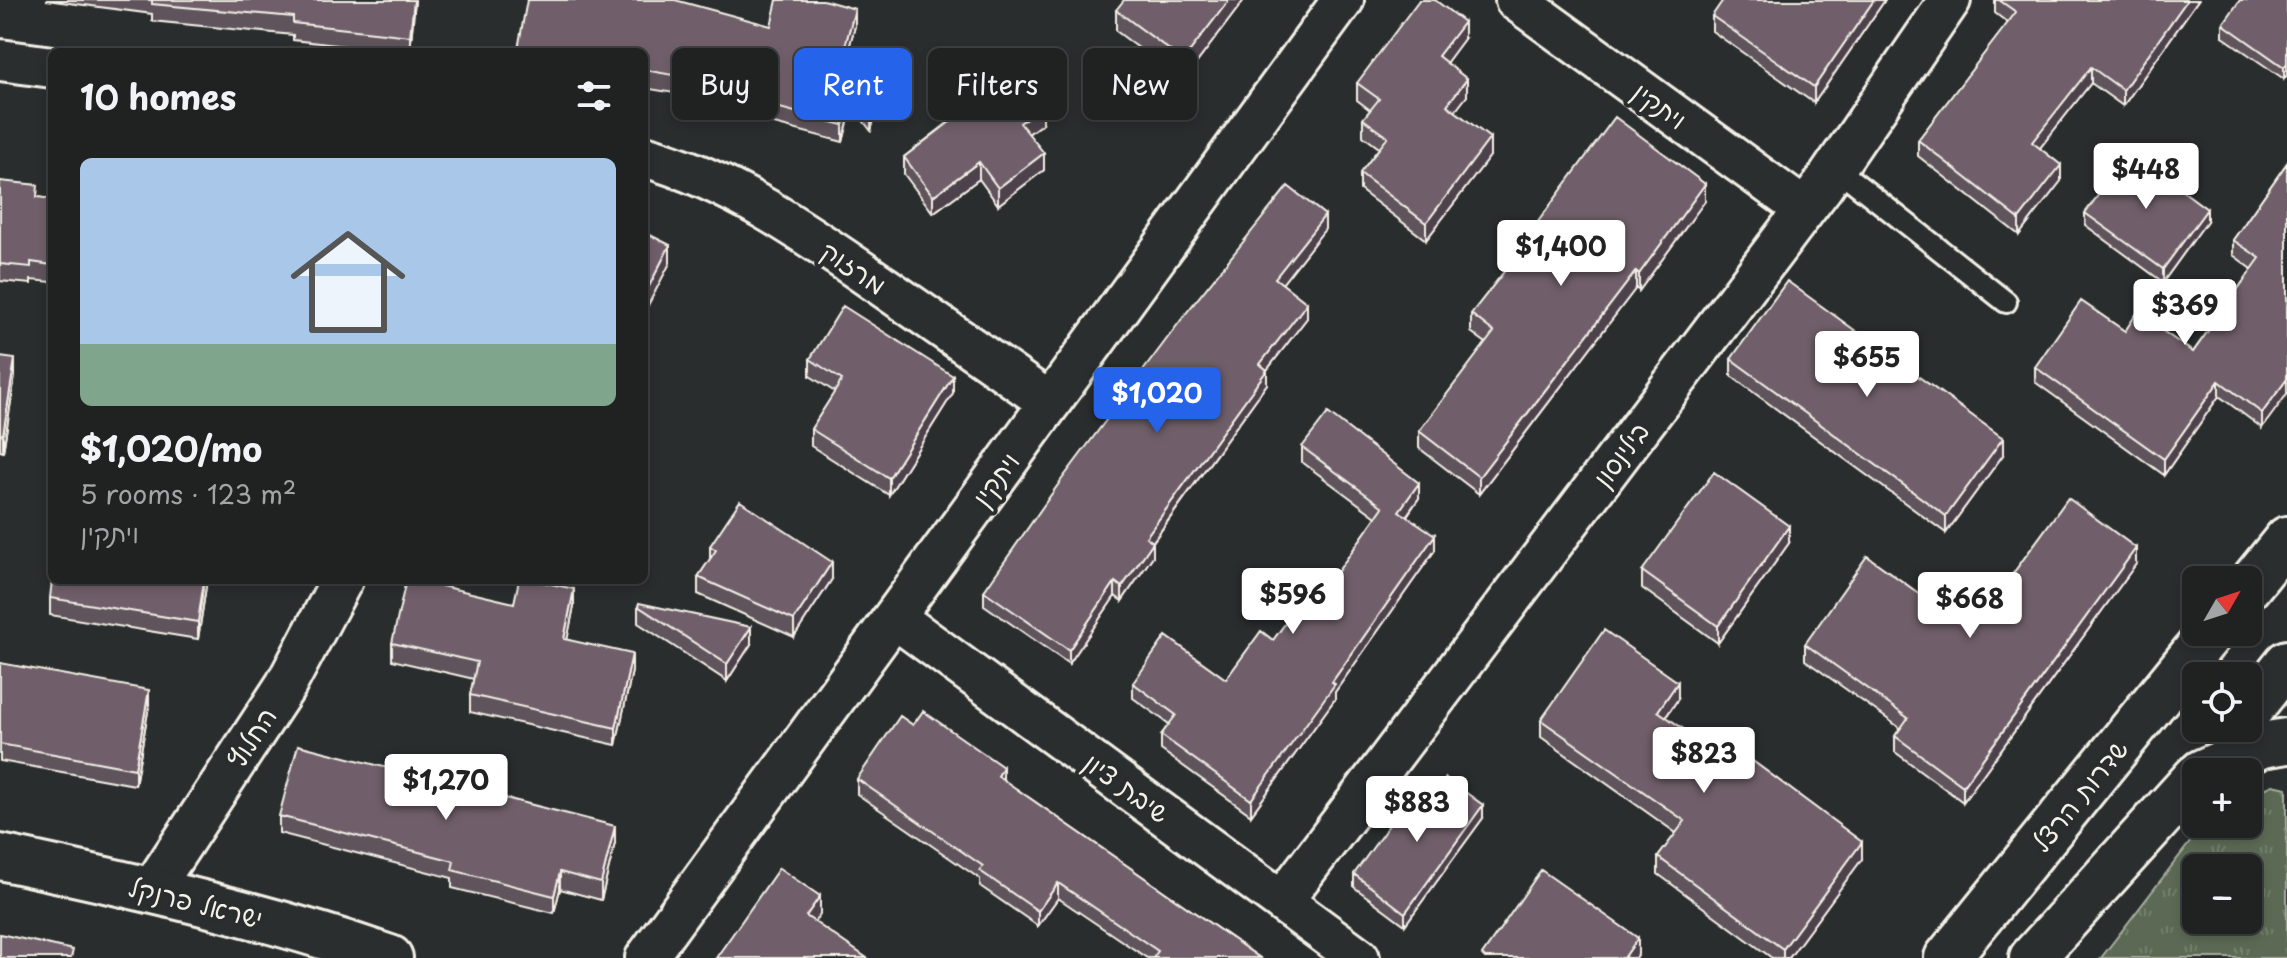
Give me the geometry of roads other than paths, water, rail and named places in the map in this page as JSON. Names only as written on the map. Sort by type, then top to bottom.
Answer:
[{"type":"main road","points":[[2262,570],[2287,539]]},
{"type":"main road","name":"שדרות הרצל","points":[[1947,958],[2200,646]]},
{"type":"main road","points":[[2262,694],[2287,663]]},
{"type":"main road","points":[[2233,758],[2262,745],[2287,741]]},
{"type":"main road","points":[[2212,758],[2224,742]]},
{"type":"main road","points":[[2032,958],[2182,792]]},
{"type":"main road","name":"ישראל פרנקל","points":[[0,857],[152,889],[330,937],[390,958]]},
{"type":"street","name":"ויתקין","points":[[646,958],[1343,0]]},
{"type":"street","name":"בילינסון","points":[[1282,901],[1804,209],[1950,0]]},
{"type":"street","name":"ויתקין","points":[[1527,3],[1804,209]]},
{"type":"street","points":[[0,60],[48,66]]},
{"type":"street","name":"מרזוק","points":[[648,157],[684,167],[756,203],[839,256],[1050,403]]},
{"type":"street","name":"החלוץ","points":[[152,889],[286,685],[340,584]]},
{"type":"street","name":"שיבת ציון","points":[[894,617],[1359,958]]},
{"type":"lane","points":[[1835,167],[2006,302]]}]
